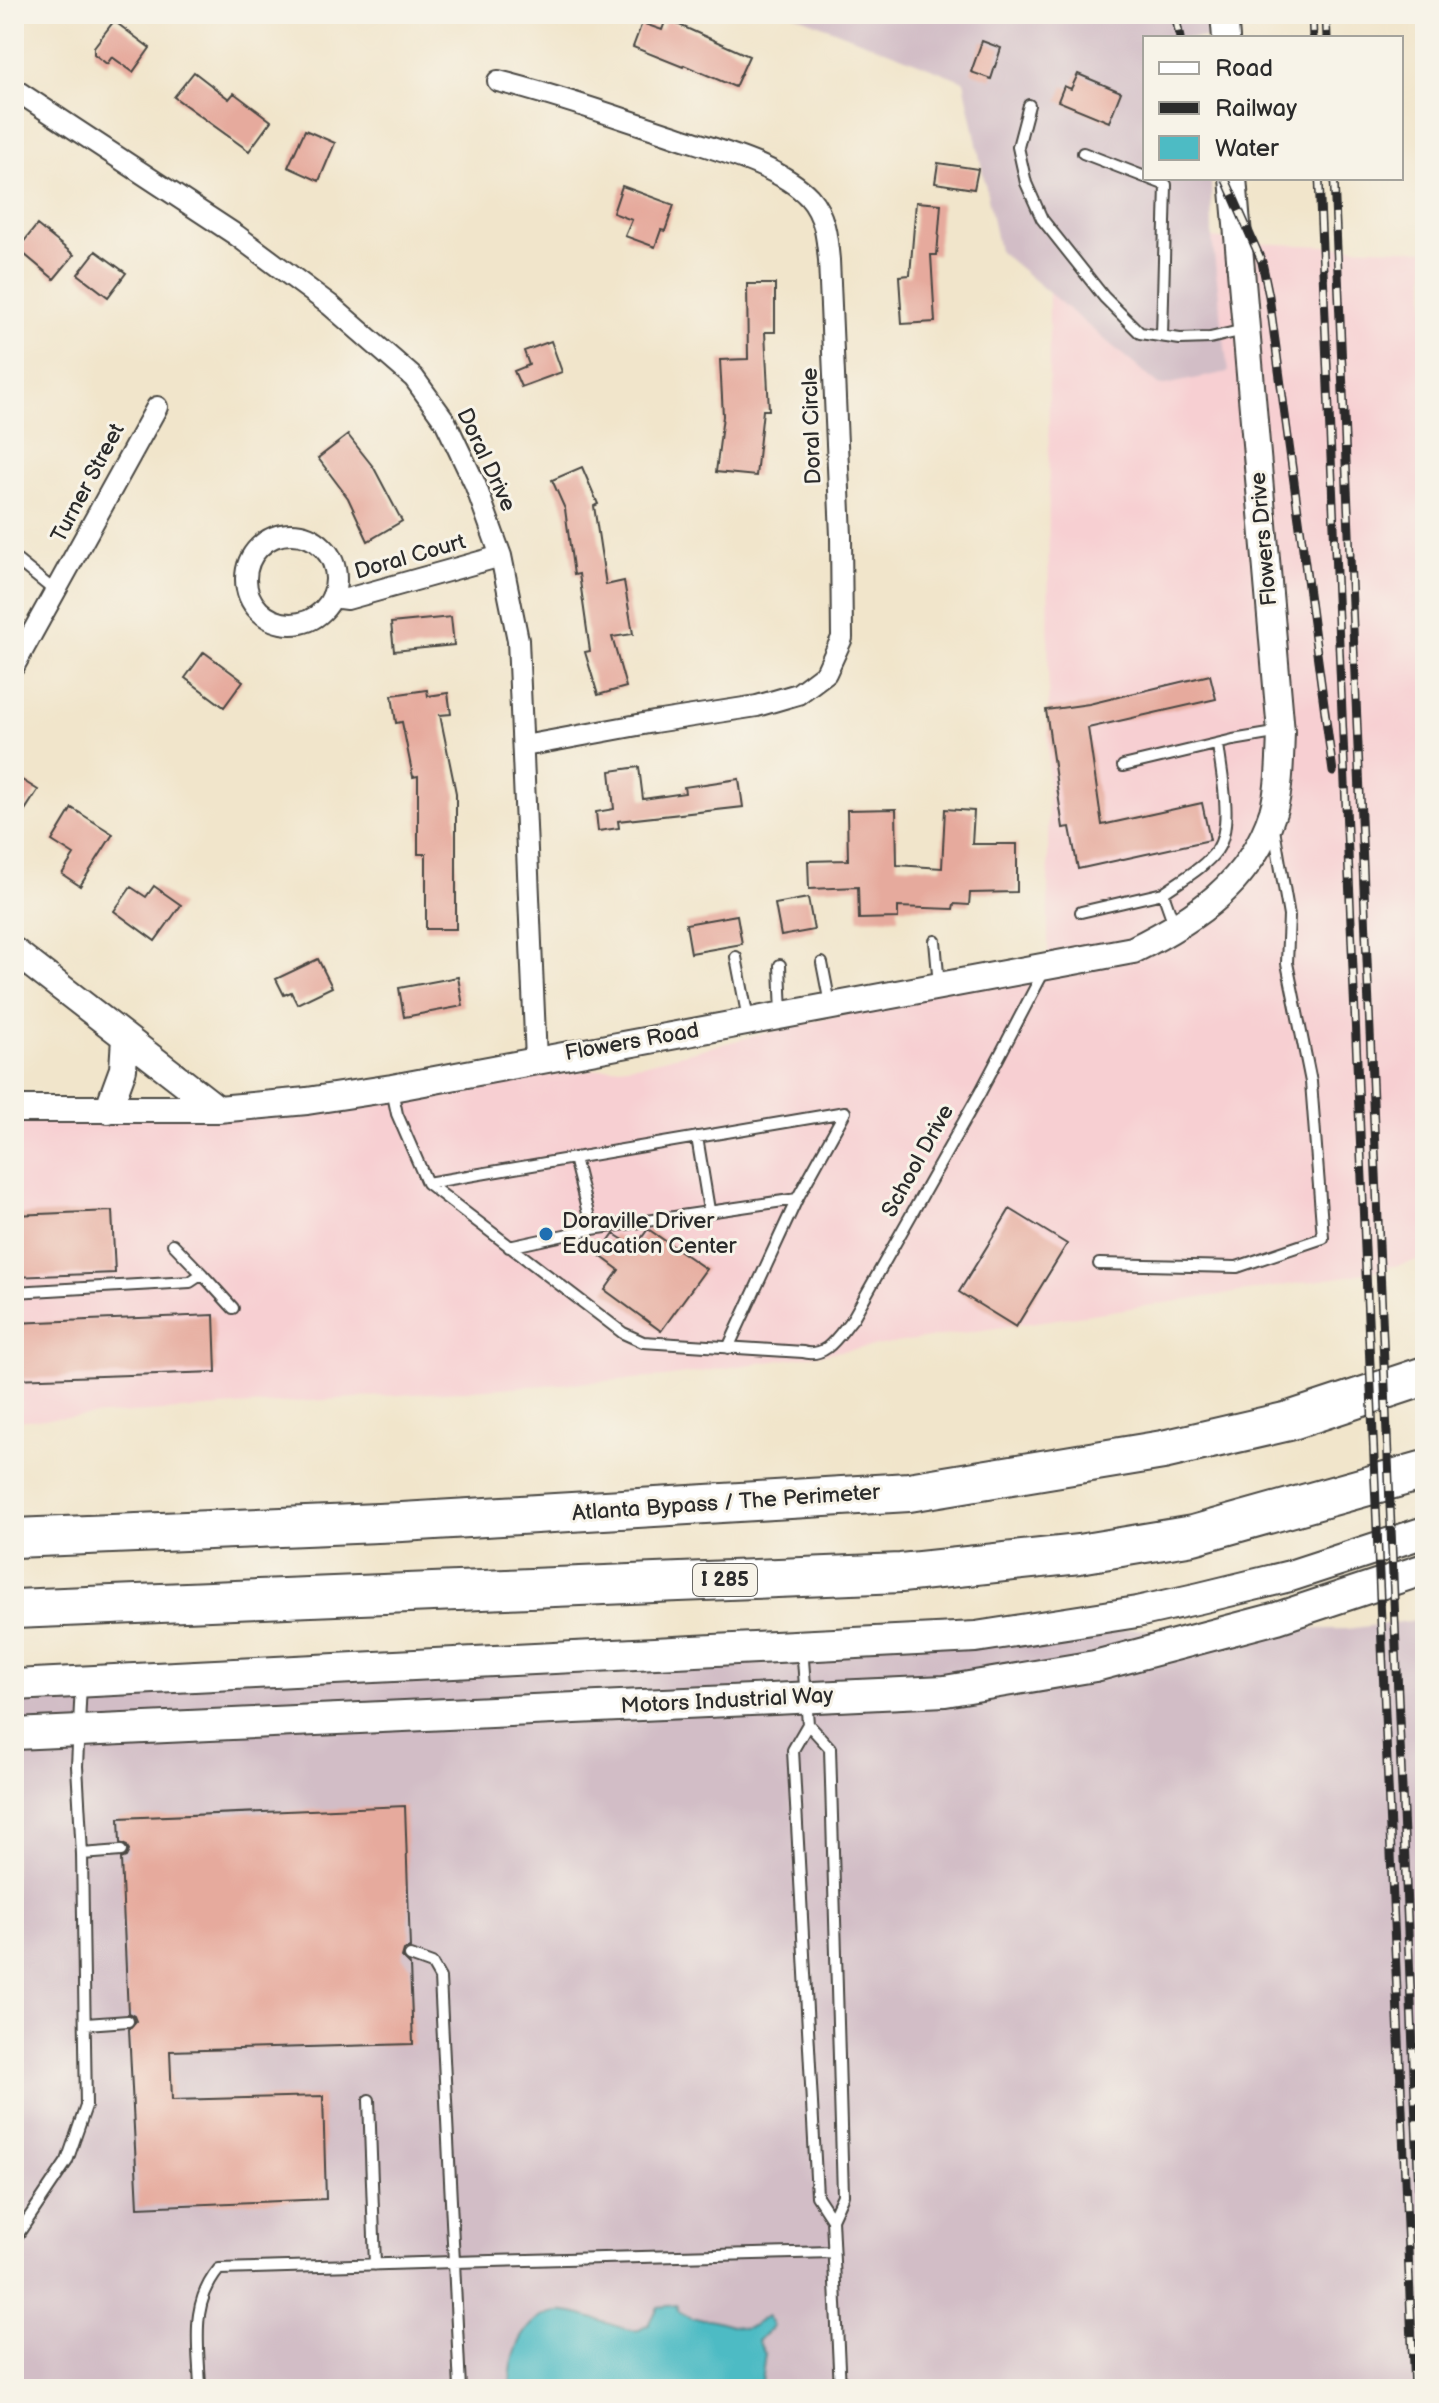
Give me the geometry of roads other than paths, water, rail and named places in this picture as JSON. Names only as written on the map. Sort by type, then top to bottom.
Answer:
[{"type":"highway","name":"Atlanta Bypass / The Perimeter","points":[[14,1538],[434,1520],[909,1492],[1163,1450],[1289,1421],[1425,1376]]},
{"type":"highway","name":"I 285","points":[[14,1609],[901,1573],[1079,1554],[1193,1535],[1425,1470]]},
{"type":"main road","points":[[14,1685],[976,1637],[1137,1612],[1290,1576],[1425,1532]]},
{"type":"main road","name":"Motors Industrial Way","points":[[14,1734],[807,1711],[1095,1666],[1277,1618],[1425,1569]]},
{"type":"street","points":[[1224,14],[1226,36]]},
{"type":"street","name":"Doral Circle","points":[[498,81],[608,113],[728,154],[781,177],[810,198],[825,224],[829,260],[841,536],[842,638],[826,673],[798,694],[757,706],[524,746]]},
{"type":"street","name":"Doral Drive","points":[[14,89],[236,235],[330,305],[414,378],[445,421],[475,484],[501,556],[518,640],[536,1060]]},
{"type":"street","name":"Flowers Drive","points":[[1229,889],[1254,851],[1273,811],[1281,732],[1233,180]]},
{"type":"street","name":"Turner Street","points":[[14,666],[157,407]]},
{"type":"street","name":"Doral Court","points":[[292,534],[309,537],[323,547],[333,562],[336,580],[332,597],[322,611],[308,621],[290,624],[273,620],[259,611],[249,596],[246,578],[249,561],[260,547],[274,537],[292,534]]},
{"type":"street","name":"Doral Court","points":[[332,597],[347,599],[501,556]]},
{"type":"street","name":"Flowers Road","points":[[14,1109],[218,1109],[307,1101],[392,1088],[1133,950],[1176,929],[1229,889]]},
{"type":"street","points":[[14,951],[218,1109]]},
{"type":"street","points":[[108,1110],[123,1069],[125,1038]]},
{"type":"lane","points":[[1029,105],[1018,147],[1026,183],[1042,219],[1104,297],[1140,333],[1180,339],[1210,338],[1245,330]]},
{"type":"lane","points":[[1083,153],[1143,176]]},
{"type":"lane","points":[[1154,180],[1166,185],[1162,336]]},
{"type":"lane","points":[[14,558],[56,592]]},
{"type":"lane","points":[[1123,766],[1281,732]]},
{"type":"lane","points":[[1081,912],[1163,893],[1197,869],[1218,848],[1226,815],[1218,744]]},
{"type":"lane","points":[[1099,1264],[1237,1267],[1323,1238],[1311,1082],[1287,963],[1289,916],[1275,843],[1273,811]]},
{"type":"lane","points":[[1163,893],[1176,929]]},
{"type":"lane","points":[[935,941],[939,985]]},
{"type":"lane","points":[[736,957],[749,1021]]},
{"type":"lane","points":[[822,963],[830,1004]]},
{"type":"lane","points":[[780,965],[782,1015]]},
{"type":"lane","name":"School Drive","points":[[728,1348],[813,1355],[827,1350],[853,1318],[1048,965]]},
{"type":"lane","points":[[392,1088],[397,1114],[427,1183],[509,1247],[607,1322],[643,1342],[728,1348],[797,1199],[845,1112],[427,1183]]},
{"type":"lane","points":[[697,1137],[709,1210]]},
{"type":"lane","points":[[574,1158],[592,1229]]},
{"type":"lane","points":[[509,1247],[592,1229],[797,1199]]},
{"type":"lane","points":[[173,1244],[233,1308]]},
{"type":"lane","points":[[14,1292],[190,1282],[202,1274]]},
{"type":"lane","points":[[802,1645],[807,1711],[793,1750],[817,2196],[832,2219]]},
{"type":"lane","points":[[14,2240],[67,2161],[86,2106],[82,1854],[77,1766],[81,1682]]},
{"type":"lane","points":[[807,1711],[830,1748],[843,2195],[832,2219],[840,2389]]},
{"type":"lane","points":[[82,1854],[121,1851]]},
{"type":"lane","points":[[410,1956],[432,1964],[440,1978],[460,2389]]},
{"type":"lane","points":[[86,2024],[128,2021]]},
{"type":"lane","points":[[369,2100],[375,2265]]},
{"type":"lane","points":[[200,2389],[197,2310],[205,2285],[219,2269],[833,2252]]},
{"type":"lane","points":[[14,2385],[20,2389]]},
{"type":"water","points":[[677,2305],[678,2311],[691,2319],[709,2319],[743,2328],[767,2316],[773,2326],[758,2341],[765,2354],[760,2389],[511,2389],[516,2350],[530,2327],[540,2318],[565,2312],[637,2331],[649,2325],[658,2307]]},
{"type":"railway","points":[[1175,14],[1180,36]]},
{"type":"railway","points":[[1312,14],[1313,36]]},
{"type":"railway","points":[[1326,14],[1327,36]]},
{"type":"railway","points":[[1226,180],[1262,262],[1269,296],[1333,772]]},
{"type":"railway","points":[[1319,180],[1414,2389]]},
{"type":"railway","points":[[1334,180],[1425,2334]]},
{"type":"place","name":"Doraville Driver Education Center","points":[[546,1234]]}]
